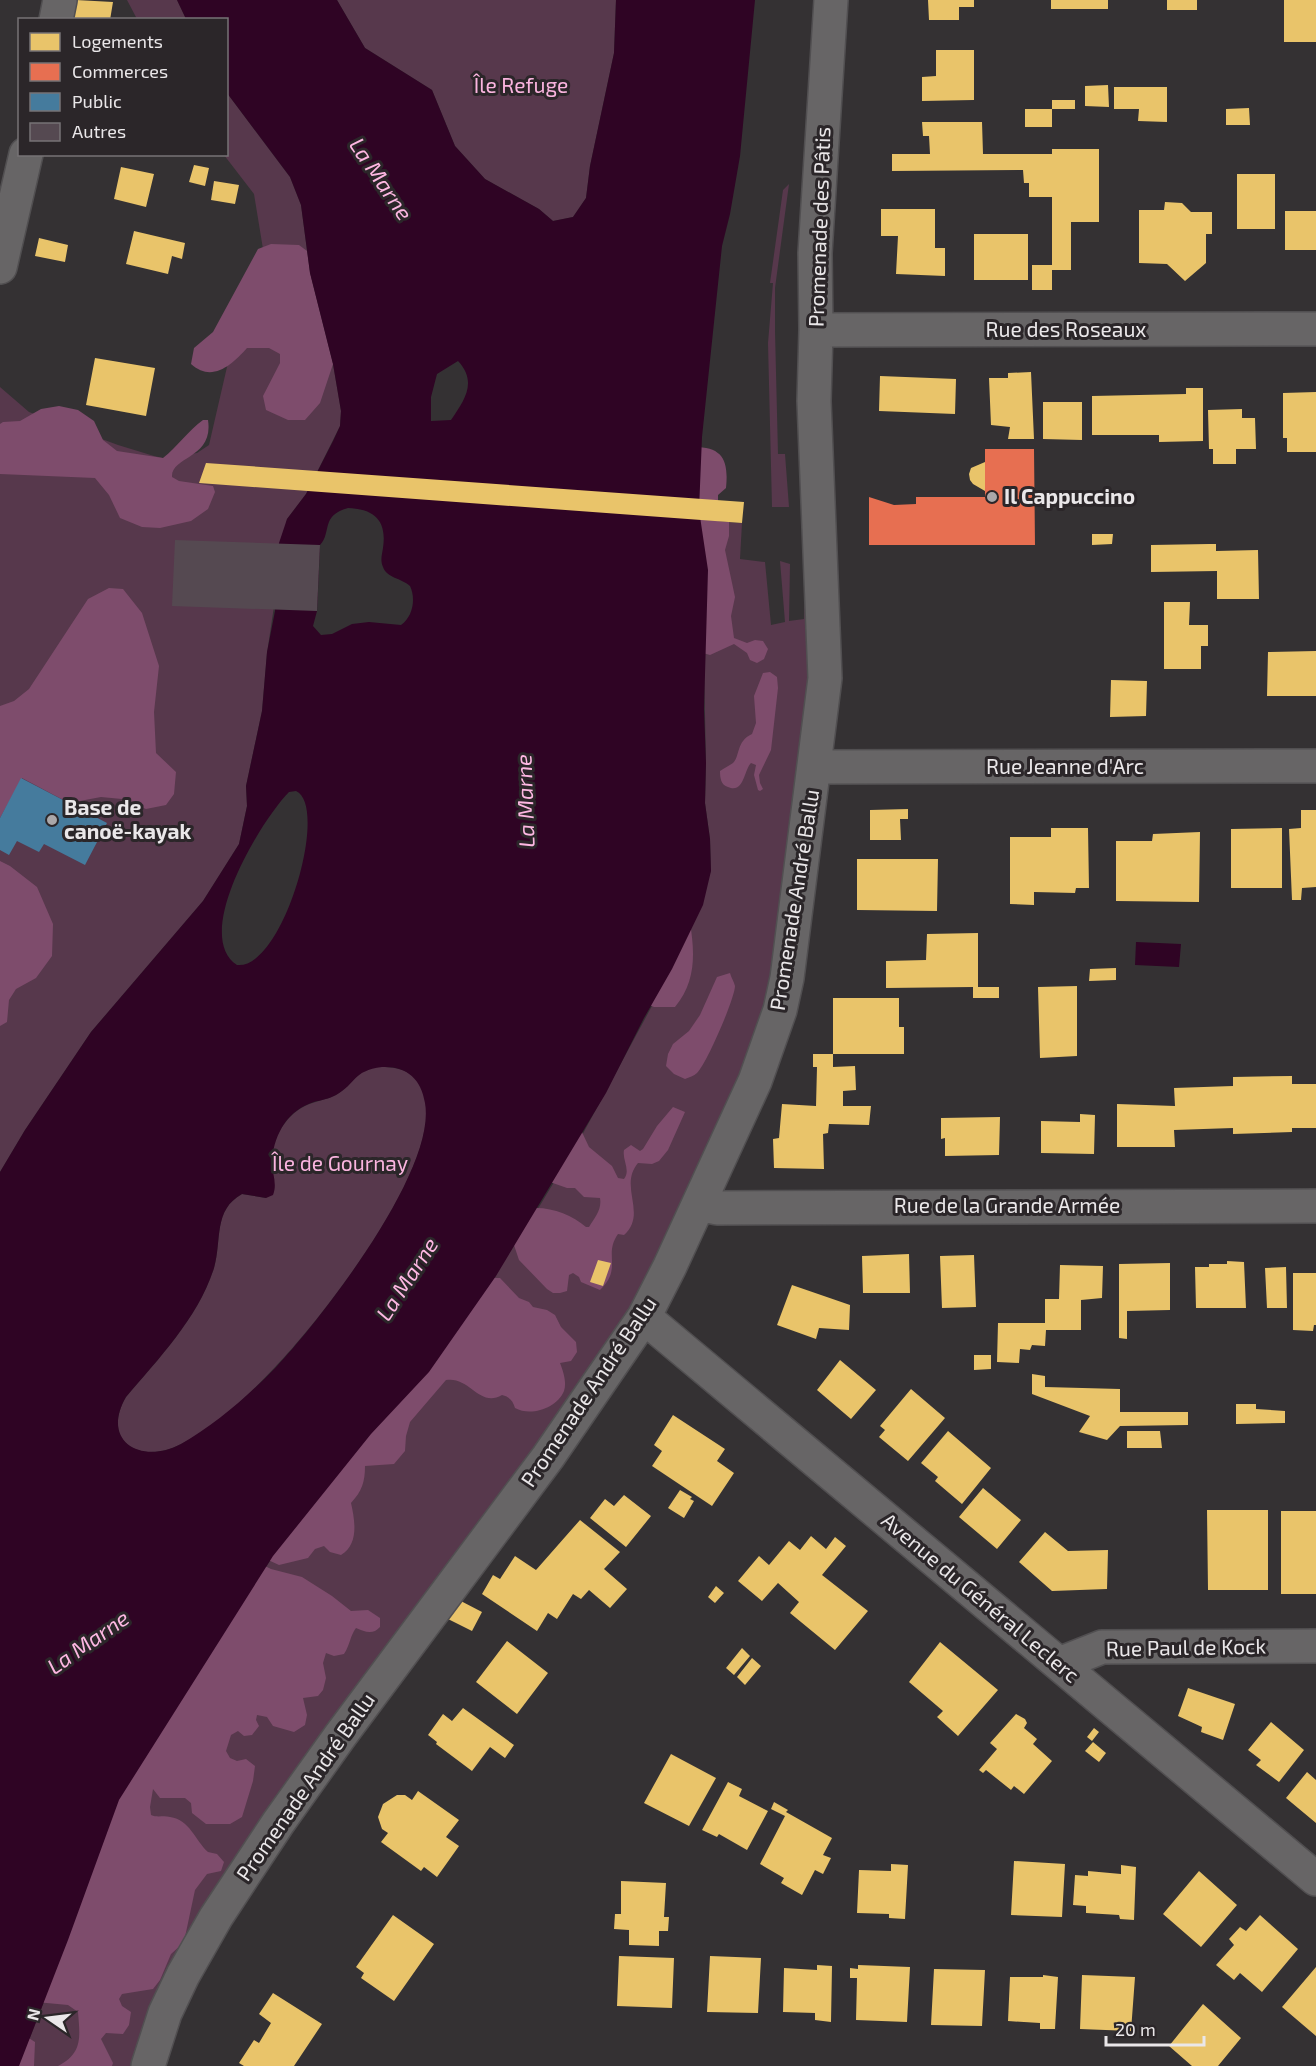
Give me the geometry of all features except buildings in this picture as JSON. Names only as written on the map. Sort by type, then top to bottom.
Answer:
[{"type":"street","points":[[56,18],[60,0]]},
{"type":"street","name":"Promenade des Pâtis","points":[[816,454],[815,253],[831,0]]},
{"type":"street","points":[[0,267],[26,156]]},
{"type":"street","name":"Rue des Roseaux","points":[[816,330],[1316,329]]},
{"type":"street","name":"Promenade André Ballu","points":[[148,2066],[165,2013],[183,1975],[222,1907],[340,1736],[548,1457],[644,1317],[755,1081],[780,1010],[796,919],[825,678],[816,454]]},
{"type":"street","name":"Rue Jeanne d'Arc","points":[[814,767],[1316,766]]},
{"type":"street","name":"Rue de la Grande Armée","points":[[699,1204],[717,1208],[1316,1206]]},
{"type":"street","name":"Avenue du Général Leclerc","points":[[644,1317],[1316,1879]]},
{"type":"street","name":"Rue Paul de Kock","points":[[1059,1664],[1102,1647],[1316,1646]]},
{"type":"green space","points":[[127,0],[177,0],[186,18],[136,18]]},
{"type":"green space","name":"Île Refuge","points":[[337,0],[616,0],[614,53],[590,166],[586,198],[573,217],[553,221],[539,209],[485,179],[455,146],[432,90],[365,48]]},
{"type":"green space","points":[[228,94],[290,177],[301,205],[310,273],[333,364],[341,411],[340,426],[306,494],[287,519],[267,653],[262,711],[246,786],[247,806],[239,844],[203,901],[91,1032],[25,1130],[0,1172],[0,387],[29,412],[154,456],[163,458],[197,453],[209,445],[242,302],[263,249],[254,194],[225,156],[228,156]]},
{"type":"green space","points":[[789,184],[775,288],[775,331],[778,454],[785,454],[789,507],[772,507],[768,343],[773,283],[770,283],[783,190]]},
{"type":"green space","points":[[701,520],[742,523],[740,559],[765,562],[771,625],[785,622],[780,561],[790,564],[789,621],[804,619],[807,591],[815,599],[788,913],[750,1064],[631,1317],[133,2066],[19,2066],[68,1940],[201,1671],[273,1556],[539,1207],[580,1139],[672,969],[711,871],[710,839],[705,803]]},
{"type":"green space","name":"Île de Gournay","points":[[376,1067],[396,1068],[411,1074],[421,1087],[426,1106],[423,1135],[412,1169],[394,1206],[371,1244],[296,1344],[230,1411],[204,1431],[177,1446],[163,1451],[137,1450],[121,1436],[118,1425],[119,1412],[126,1397],[176,1337],[198,1304],[214,1268],[220,1226],[227,1208],[242,1194],[266,1198],[274,1181],[271,1160],[276,1138],[288,1119],[305,1106],[336,1095],[358,1075]]},
{"type":"shaded area","points":[[271,244],[299,245],[307,251],[310,273],[333,364],[320,403],[305,420],[288,420],[266,410],[263,396],[280,363],[280,354],[269,348],[247,348],[228,366],[214,372],[207,372],[191,364],[194,348],[213,332],[258,249]]},
{"type":"shaded area","points":[[59,406],[78,410],[94,421],[103,440],[117,451],[163,458],[198,424],[203,420],[208,420],[205,442],[199,450],[178,465],[172,477],[179,481],[213,486],[215,492],[208,509],[191,521],[160,528],[142,527],[120,518],[109,495],[95,478],[0,474],[0,424],[20,421],[41,409]]},
{"type":"shaded area","points":[[691,447],[710,449],[721,456],[724,462],[726,488],[718,495],[718,521],[729,522],[729,536],[725,550],[735,597],[731,616],[734,638],[747,643],[755,640],[763,641],[768,649],[764,659],[757,663],[750,660],[747,653],[734,644],[710,655],[692,650]]},
{"type":"shaded area","points":[[109,588],[123,589],[142,613],[159,666],[154,712],[156,753],[176,772],[174,794],[166,805],[146,809],[122,799],[101,797],[69,803],[22,778],[0,818],[0,706],[14,701],[29,689],[88,599]]},
{"type":"shaded area","points":[[770,672],[777,677],[778,688],[771,750],[759,775],[763,789],[758,790],[754,775],[756,765],[751,763],[740,784],[733,788],[728,787],[721,781],[720,771],[733,763],[743,741],[752,734],[756,723],[754,696],[763,673]]},
{"type":"shaded area","points":[[0,861],[37,887],[53,924],[52,956],[36,978],[16,989],[9,1000],[7,1022],[0,1026]]},
{"type":"shaded area","points":[[690,923],[693,945],[692,967],[687,988],[682,997],[675,1007],[654,1007],[642,1002]]},
{"type":"shaded area","points":[[730,973],[735,986],[734,993],[707,1058],[693,1076],[685,1079],[674,1074],[666,1066],[673,1044],[689,1031],[700,1015],[717,977]]},
{"type":"shaded area","points":[[673,1107],[685,1112],[668,1150],[659,1161],[652,1164],[638,1163],[633,1172],[631,1191],[634,1218],[631,1227],[624,1235],[618,1234],[614,1242],[612,1268],[607,1282],[600,1290],[581,1282],[579,1277],[573,1273],[569,1275],[567,1291],[553,1293],[547,1289],[519,1260],[513,1242],[533,1208],[561,1213],[589,1227],[599,1210],[600,1198],[584,1197],[575,1188],[567,1188],[533,1176],[581,1130],[589,1147],[612,1166],[618,1178],[624,1179],[627,1169],[624,1150],[631,1145],[640,1151],[643,1149],[657,1126]]},
{"type":"shaded area","points":[[484,1278],[500,1278],[519,1298],[529,1302],[533,1307],[547,1310],[555,1315],[561,1327],[576,1342],[577,1352],[571,1361],[560,1363],[565,1384],[561,1397],[543,1409],[521,1411],[515,1408],[511,1400],[505,1396],[487,1398],[462,1382],[446,1380],[410,1422],[405,1451],[394,1464],[365,1466],[362,1486],[351,1503],[354,1532],[351,1545],[347,1550],[341,1555],[330,1552],[324,1546],[315,1549],[308,1558],[279,1565],[266,1559]]},
{"type":"shaded area","points":[[261,1564],[302,1577],[351,1611],[368,1610],[380,1618],[380,1627],[372,1632],[356,1628],[344,1654],[334,1656],[326,1653],[323,1663],[326,1678],[323,1690],[318,1696],[303,1698],[307,1715],[305,1725],[294,1732],[273,1726],[267,1717],[257,1715],[256,1720],[259,1726],[252,1735],[244,1736],[238,1731],[231,1735],[226,1751],[230,1758],[237,1761],[246,1759],[255,1766],[242,1817],[230,1824],[206,1824],[192,1813],[191,1803],[185,1798],[160,1798],[153,1789],[151,1815],[170,1817],[183,1822],[208,1852],[217,1854],[224,1862],[221,1871],[207,1874],[195,1890],[185,1937],[181,1945],[171,1954],[160,1980],[153,1989],[122,1994],[119,1999],[122,2006],[131,2012],[129,2025],[123,2034],[106,2033],[101,2039],[113,2063],[112,2066],[58,2066],[72,2056],[76,2050],[79,2037],[78,2012],[68,2005],[36,2002],[59,1889]]},
{"type":"shaded area","points":[[24,2035],[35,2042],[34,2066],[0,2066],[0,2037]]},
{"type":"water","name":"La Marne","points":[[177,0],[337,0],[365,48],[432,90],[455,146],[485,179],[539,209],[553,221],[573,217],[586,198],[590,166],[614,53],[616,0],[755,0],[740,156],[722,246],[702,437],[699,510],[708,570],[704,709],[705,803],[710,839],[711,871],[703,905],[672,969],[606,1093],[496,1276],[429,1372],[371,1434],[273,1556],[119,1800],[19,2066],[0,2066],[0,1172],[25,1130],[91,1032],[203,901],[239,844],[247,806],[246,786],[262,711],[267,652],[275,611],[279,543],[287,519],[306,494],[340,426],[341,411],[333,364],[310,273],[301,205],[290,177],[228,94],[228,18],[186,18]],"holes":[[[458,361],[467,376],[468,384],[464,399],[451,420],[431,421],[431,397],[437,374]],[[348,508],[372,514],[381,524],[384,539],[381,560],[383,567],[391,576],[410,586],[413,602],[411,612],[401,625],[369,622],[352,624],[332,634],[321,635],[313,626],[317,611],[320,545],[324,540],[330,520],[339,511]],[[296,791],[305,803],[308,825],[296,886],[285,916],[270,942],[254,960],[237,965],[225,950],[222,929],[226,904],[236,877],[263,826],[289,792]],[[382,1067],[405,1071],[416,1080],[425,1103],[424,1132],[413,1166],[395,1203],[347,1280],[276,1367],[243,1399],[207,1428],[181,1444],[166,1450],[152,1452],[129,1445],[122,1437],[118,1426],[119,1413],[126,1397],[176,1337],[198,1304],[214,1268],[220,1226],[227,1208],[242,1194],[266,1198],[273,1195],[275,1186],[272,1163],[274,1149],[276,1140],[290,1117],[305,1106],[343,1091],[365,1071]]]},
{"type":"water","points":[[1136,942],[1181,944],[1179,967],[1135,965]]},
{"type":"place","name":"Il Cappuccino","points":[[992,497]]},
{"type":"place","name":"Base de canoë-kayak","points":[[52,820]]}]
